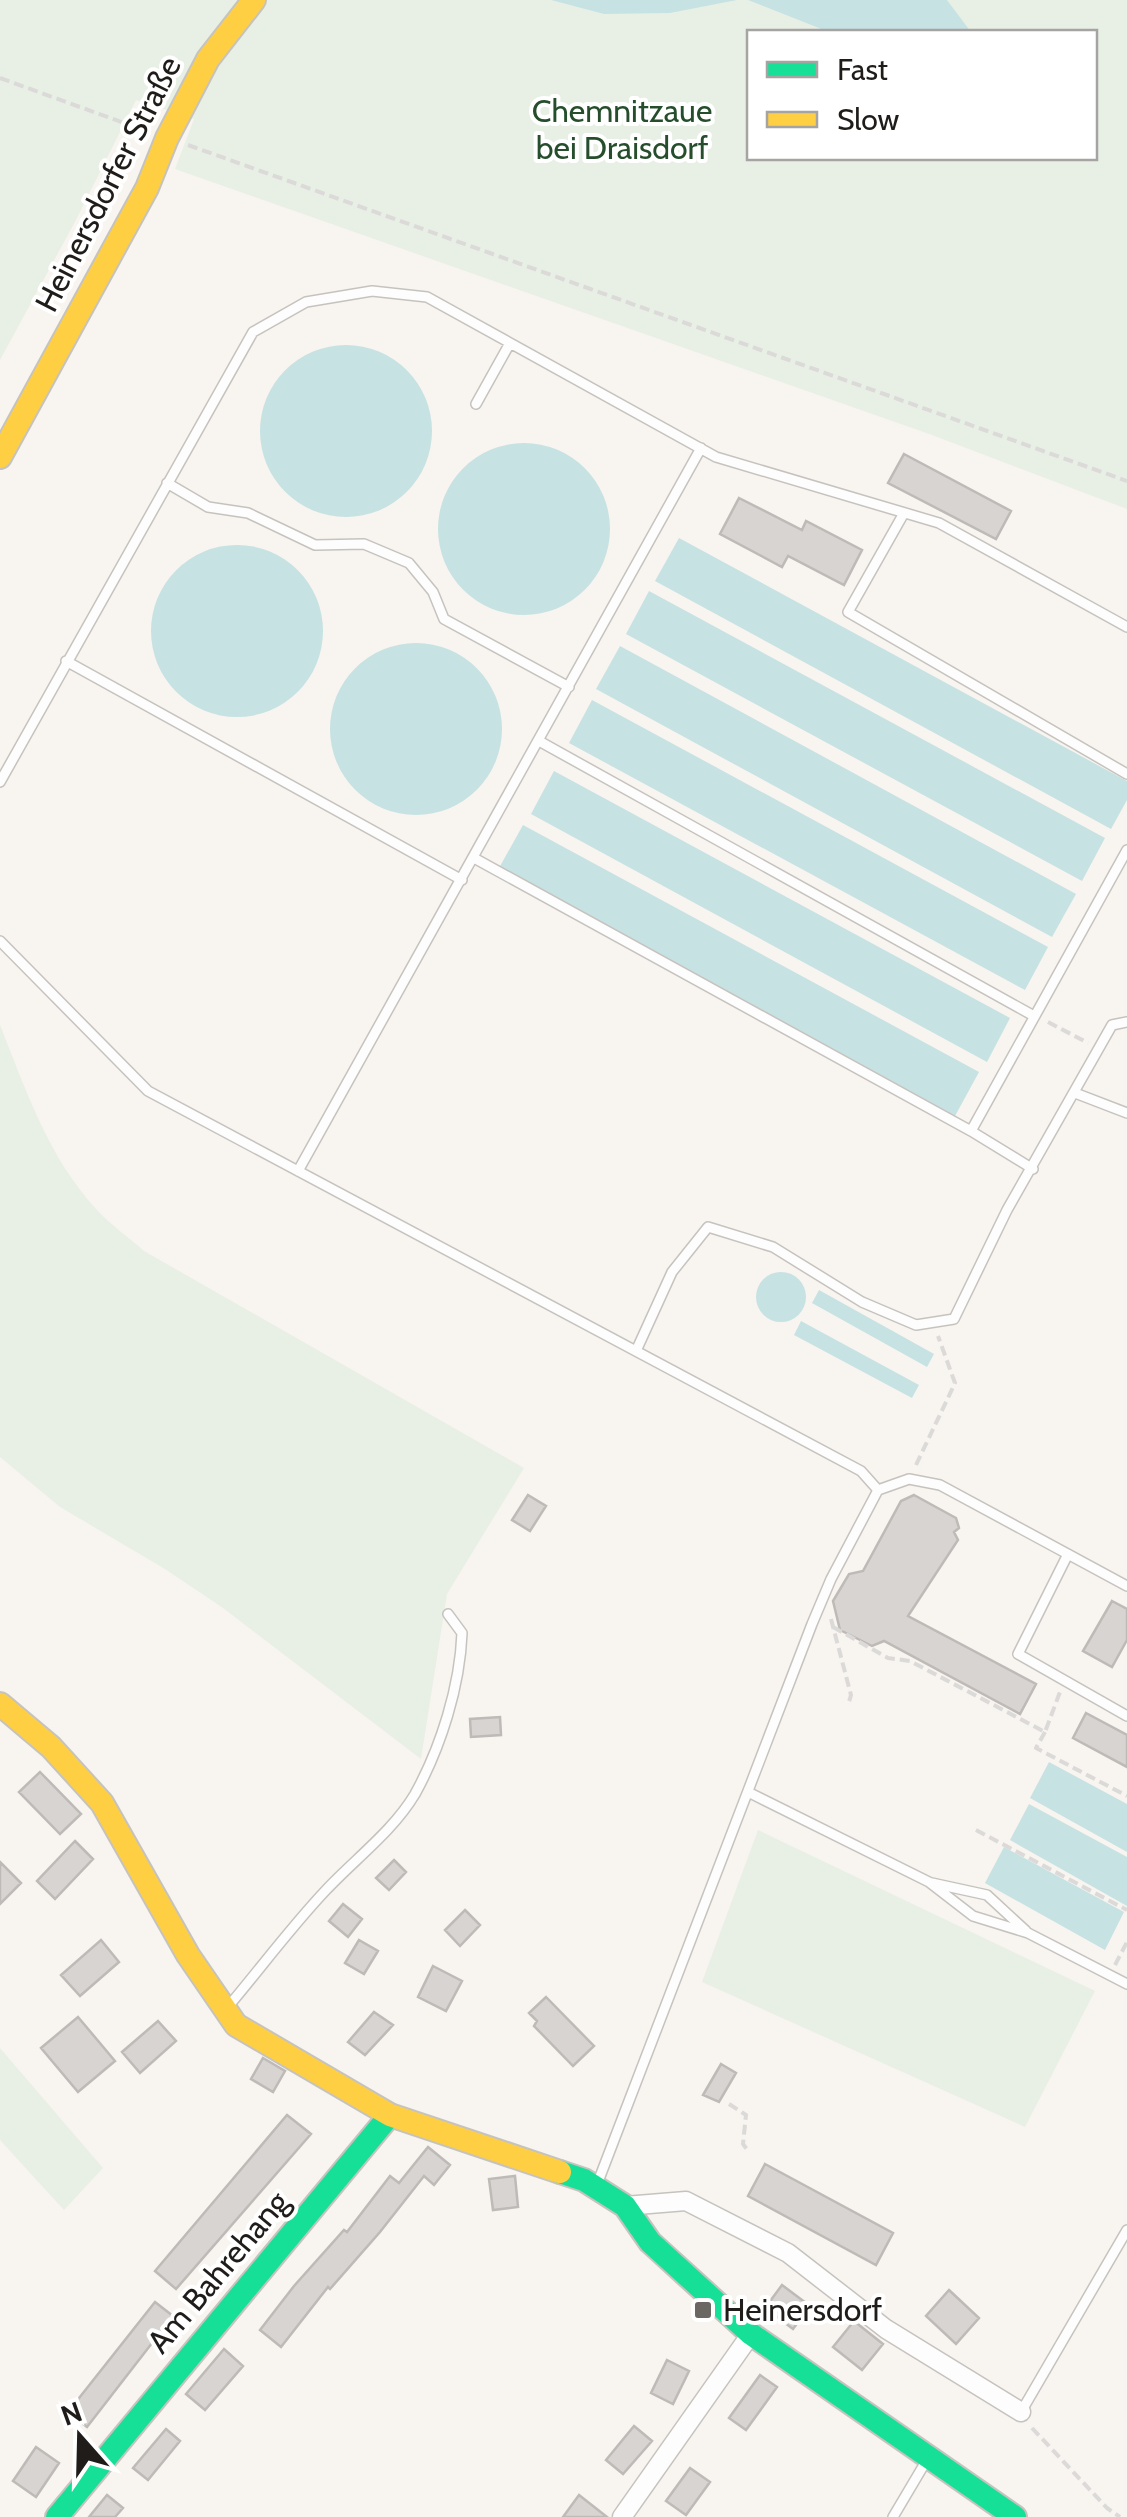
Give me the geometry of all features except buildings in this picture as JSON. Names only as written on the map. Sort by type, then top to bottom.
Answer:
[{"type":"street","name":"Heinersdorfer Straße","points":[[0,457],[147,188],[167,138],[208,59],[254,0]]},
{"type":"street","points":[[0,1704],[51,1747],[102,1804],[188,1954],[236,2026],[390,2116],[596,2187],[625,2206],[650,2242],[751,2334],[1015,2517]]},
{"type":"street","name":"Am Bahrehang","points":[[57,2517],[390,2116]]},
{"type":"street","points":[[625,2206],[686,2200],[788,2252],[886,2329],[1021,2412]]},
{"type":"street","points":[[622,2517],[751,2334]]},
{"type":"lane","points":[[0,782],[253,332],[306,302],[372,290],[427,298],[716,457],[939,523],[1127,628]]},
{"type":"lane","points":[[476,404],[510,343]]},
{"type":"lane","points":[[298,1171],[701,448]]},
{"type":"lane","points":[[167,482],[208,507],[248,513],[315,545],[364,544],[409,564],[433,592],[444,619],[569,687]]},
{"type":"lane","points":[[904,513],[848,612],[1127,774]]},
{"type":"lane","points":[[66,661],[462,880]]},
{"type":"lane","points":[[539,741],[1034,1016]]},
{"type":"lane","points":[[971,1131],[1127,850]]},
{"type":"lane","points":[[474,858],[971,1131],[1033,1170]]},
{"type":"lane","points":[[0,941],[148,1091],[861,1472],[878,1490]]},
{"type":"lane","points":[[636,1351],[672,1272],[708,1228],[773,1247],[862,1302],[916,1325],[954,1320],[1007,1210],[1112,1025],[1127,1022]]},
{"type":"lane","points":[[1076,1093],[1127,1113]]},
{"type":"lane","points":[[596,2187],[824,1595],[878,1490],[909,1479],[940,1485],[1127,1586]]},
{"type":"lane","points":[[1068,1554],[1018,1654],[1127,1716]]},
{"type":"lane","points":[[225,2010],[325,1890],[385,1831],[414,1794],[456,1687],[462,1633],[448,1614]]},
{"type":"lane","points":[[748,1792],[929,1882],[974,1916],[1028,1933],[1127,1984]]},
{"type":"lane","points":[[929,1882],[987,1895],[1028,1933]]},
{"type":"lane","points":[[1021,2412],[1127,2230]]},
{"type":"lane","points":[[893,2517],[930,2456]]},
{"type":"path","points":[[0,78],[1127,481]]},
{"type":"path","points":[[1034,1016],[1100,1048]]},
{"type":"path","points":[[909,1479],[955,1383],[933,1322]]},
{"type":"path","points":[[824,1595],[851,1695],[849,1702]]},
{"type":"path","points":[[833,1627],[888,1658],[910,1661],[1045,1732]]},
{"type":"path","points":[[1065,1680],[1036,1748],[1127,1796]]},
{"type":"path","points":[[976,1830],[1127,1910]]},
{"type":"path","points":[[1110,1975],[1127,1942]]},
{"type":"path","points":[[729,2104],[746,2115],[743,2144],[750,2152]]},
{"type":"path","points":[[1021,2412],[1048,2446],[1120,2517]]},
{"type":"green space","name":"Chemnitzaue bei Draisdorf","points":[[0,0],[1127,0],[1127,509],[932,435],[175,169],[194,119],[136,100],[0,360]]},
{"type":"green space","points":[[0,1025],[29,1098],[65,1168],[114,1226],[144,1251],[524,1468],[447,1594],[421,1759],[223,1608],[60,1507],[0,1457]]},
{"type":"green space","points":[[758,1830],[1095,1991],[1025,2127],[702,1982]]},
{"type":"green space","points":[[0,2048],[103,2168],[64,2210],[0,2140]]},
{"type":"water","points":[[551,0],[737,0],[670,13],[604,14]]},
{"type":"water","points":[[748,0],[947,0],[970,30],[824,30]]},
{"type":"water","points":[[346,345],[379,352],[407,370],[425,398],[432,431],[425,464],[407,492],[379,510],[346,517],[313,510],[285,492],[267,464],[260,431],[267,398],[285,370],[313,352]]},
{"type":"water","points":[[524,443],[557,450],[585,468],[603,496],[610,529],[603,562],[585,590],[557,608],[524,615],[491,608],[463,590],[445,562],[438,529],[445,496],[463,468],[491,450]]},
{"type":"water","points":[[679,538],[1127,781],[1127,800],[1111,829],[655,581]]},
{"type":"water","points":[[237,545],[270,552],[298,570],[316,598],[323,631],[316,664],[298,692],[270,710],[237,717],[204,710],[176,692],[158,664],[151,631],[158,598],[176,570],[204,552]]},
{"type":"water","points":[[649,591],[1105,838],[1082,881],[626,634]]},
{"type":"water","points":[[416,643],[449,650],[477,668],[495,696],[502,729],[495,762],[477,790],[449,808],[416,815],[383,808],[355,790],[337,762],[330,729],[337,696],[355,668],[383,650]]},
{"type":"water","points":[[620,646],[1076,894],[1052,937],[596,689]]},
{"type":"water","points":[[592,700],[1048,947],[1025,990],[569,743]]},
{"type":"water","points":[[554,771],[1010,1018],[987,1062],[531,814]]},
{"type":"water","points":[[523,825],[979,1072],[955,1116],[499,868]]},
{"type":"water","points":[[781,1272],[799,1279],[806,1297],[799,1315],[781,1322],[763,1315],[756,1297],[763,1279]]},
{"type":"water","points":[[819,1290],[934,1354],[927,1367],[812,1303]]},
{"type":"water","points":[[801,1321],[919,1385],[912,1398],[794,1335]]},
{"type":"water","points":[[1049,1762],[1127,1804],[1127,1852],[1030,1798]]},
{"type":"water","points":[[1029,1804],[1127,1857],[1127,1906],[1010,1840]]},
{"type":"water","points":[[1004,1847],[1124,1912],[1105,1950],[985,1883]]},
{"type":"traffic: fast","points":[[57,2517],[390,2115]]},
{"type":"traffic: fast","points":[[560,2172],[584,2180],[625,2206],[650,2242],[751,2334],[1015,2517]]},
{"type":"traffic: slow","points":[[0,457],[147,188],[167,138],[208,59],[254,0]]},
{"type":"traffic: slow","points":[[0,1704],[51,1747],[102,1803],[188,1955],[236,2025],[390,2115],[560,2172]]},
{"type":"place","name":"Heinersdorf","points":[[703,2310]]}]
